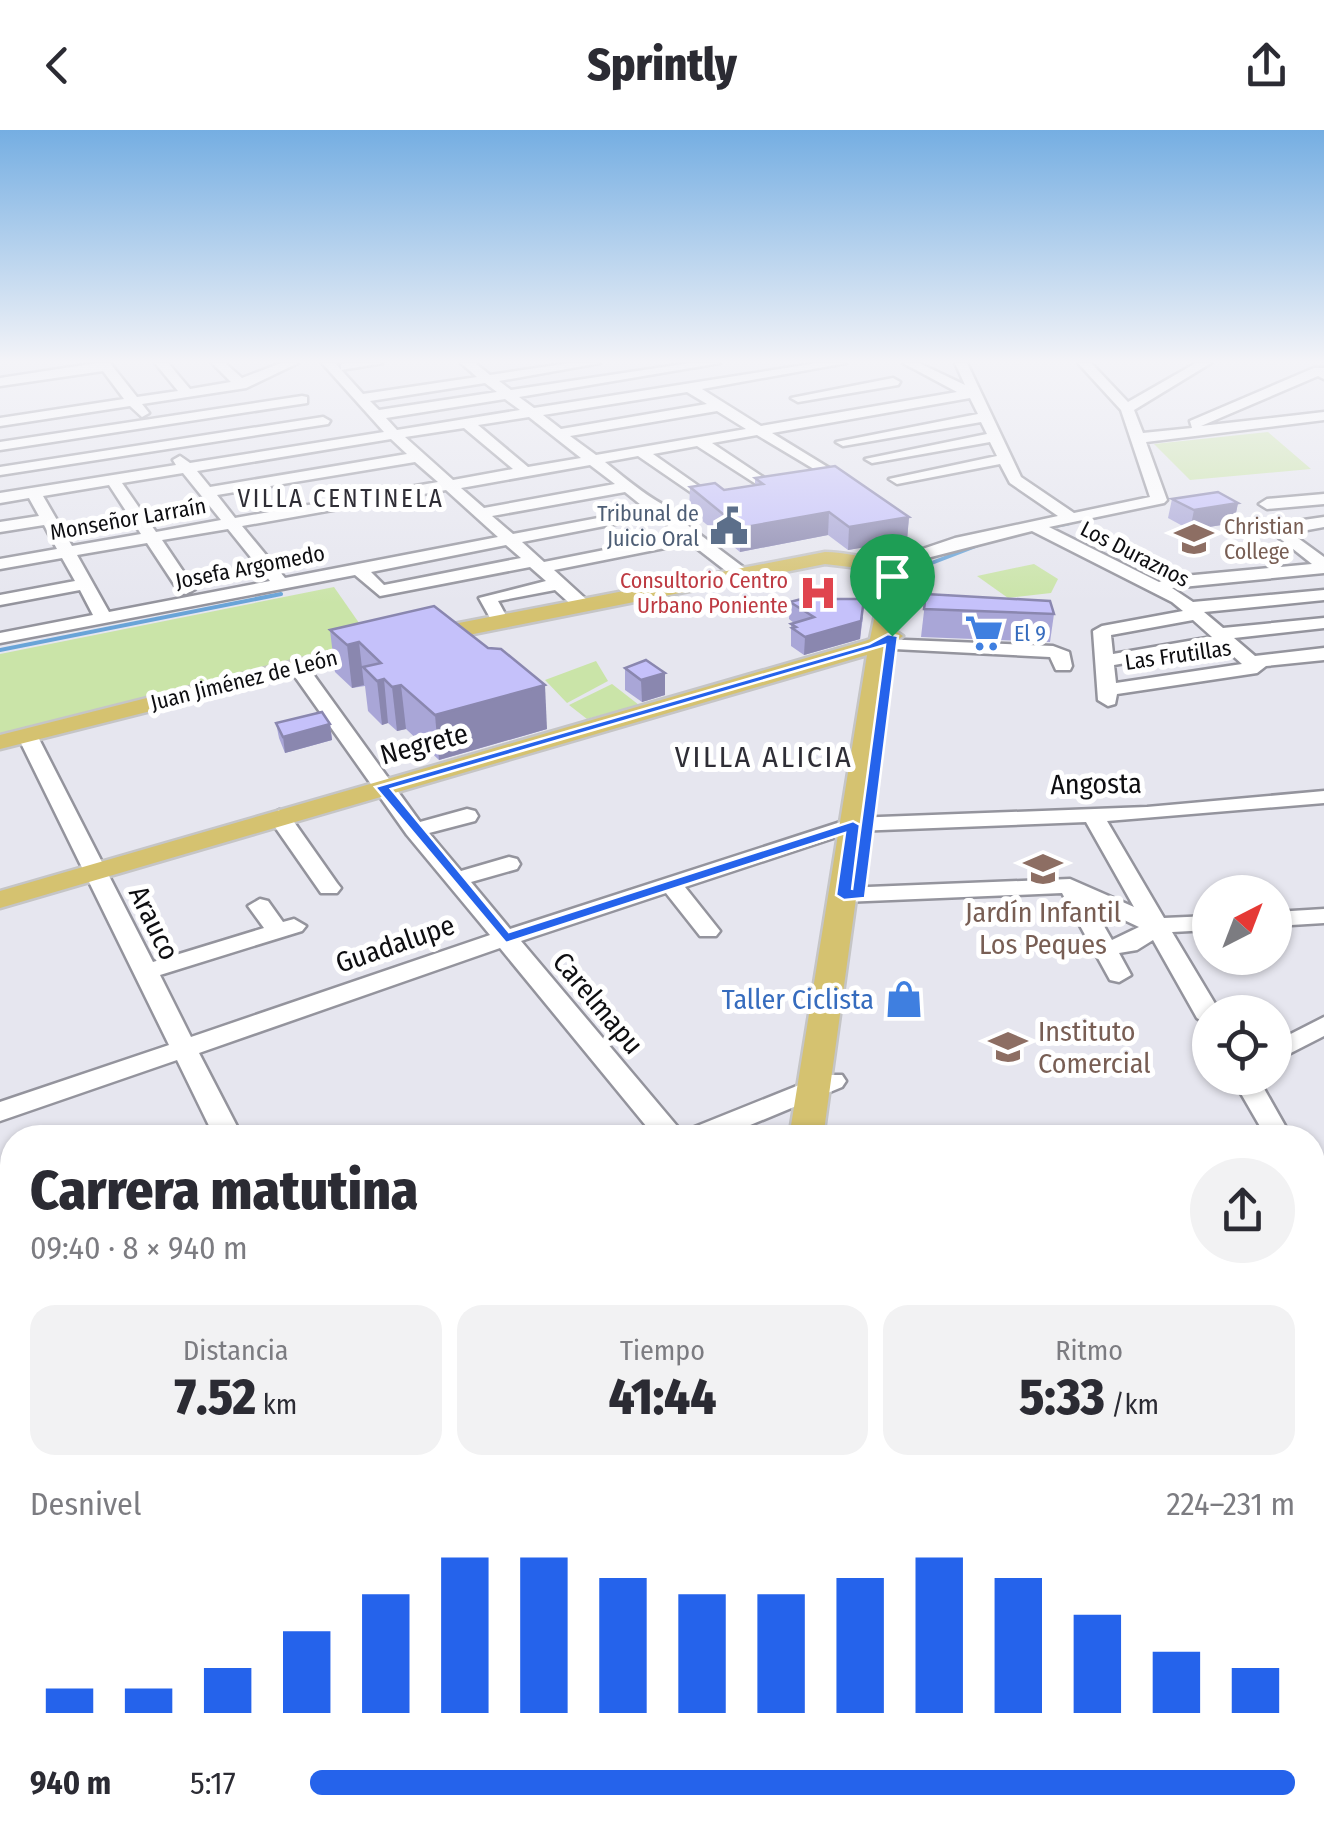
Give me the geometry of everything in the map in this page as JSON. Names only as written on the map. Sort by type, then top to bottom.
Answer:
[{"type":"main road","points":[[852,558],[890,558],[922,552]]},
{"type":"main road","name":"Juan Jiménez de León","points":[[0,742],[500,621],[741,574],[852,558],[899,566]]},
{"type":"main road","points":[[810,1125],[823,1085],[861,824],[881,645],[899,566]]},
{"type":"main road","name":"Negrete","points":[[0,900],[881,645]]},
{"type":"main road","points":[[823,1085],[826,1125]]},
{"type":"street","points":[[0,471],[180,443]]},
{"type":"street","points":[[0,498],[339,443]]},
{"type":"street","points":[[403,443],[582,605]]},
{"type":"street","points":[[491,443],[525,472]]},
{"type":"street","points":[[574,443],[741,574]]},
{"type":"street","name":"Monseñor Larraín","points":[[0,564],[695,443]]},
{"type":"street","points":[[701,443],[767,486]]},
{"type":"street","points":[[779,443],[829,474],[809,478]]},
{"type":"street","points":[[872,459],[961,443]]},
{"type":"street","points":[[997,443],[1015,480],[1072,519]]},
{"type":"street","points":[[899,566],[922,552],[1159,500],[1141,443]]},
{"type":"street","points":[[167,445],[277,578]]},
{"type":"street","name":"Josefa Argomedo","points":[[0,638],[100,611],[510,540],[710,496],[640,452]]},
{"type":"street","points":[[207,492],[418,457]]},
{"type":"street","points":[[896,479],[1004,458]]},
{"type":"street","points":[[928,473],[951,487]]},
{"type":"street","points":[[113,480],[186,588]]},
{"type":"street","points":[[749,489],[790,482]]},
{"type":"street","points":[[480,513],[632,486]]},
{"type":"street","points":[[34,493],[100,611],[186,588],[277,578]]},
{"type":"street","points":[[1267,504],[1324,499]]},
{"type":"street","points":[[0,527],[49,519]]},
{"type":"street","points":[[1324,522],[1289,526],[1281,533],[1324,567]]},
{"type":"street","name":"Los Duraznos","points":[[1034,526],[1158,588],[1259,663],[1294,680]]},
{"type":"street","points":[[359,568],[380,590],[696,537]]},
{"type":"street","points":[[1158,588],[1172,582],[1324,567]]},
{"type":"street","points":[[0,600],[85,584]]},
{"type":"street","points":[[500,621],[488,598],[558,584]]},
{"type":"street","points":[[1193,611],[1324,595]]},
{"type":"street","name":"Las Frutillas","points":[[1193,611],[1102,631],[1107,695],[1259,663],[1324,654]]},
{"type":"street","points":[[1107,661],[1222,637],[1324,623]]},
{"type":"street","points":[[881,645],[1053,652],[1062,656],[1062,666]]},
{"type":"street","name":"Carelmapu","points":[[298,667],[416,830],[661,1125]]},
{"type":"street","name":"Arauco","points":[[27,735],[223,1125]]},
{"type":"street","name":"Angosta","points":[[861,824],[1178,811],[1324,797]]},
{"type":"street","points":[[1092,814],[1197,995]]},
{"type":"street","points":[[416,830],[467,816]]},
{"type":"street","points":[[279,817],[330,888]]},
{"type":"street","name":"Guadalupe","points":[[0,1112],[506,938],[861,824]]},
{"type":"street","points":[[457,879],[508,864]]},
{"type":"street","points":[[670,884],[708,931]]},
{"type":"street","points":[[851,895],[1070,886],[1157,926]]},
{"type":"street","points":[[1070,886],[1119,975]]},
{"type":"street","points":[[144,972],[286,929],[260,906]]},
{"type":"street","points":[[1292,917],[1324,916]]},
{"type":"street","points":[[1104,948],[1128,945],[1157,926],[1192,923]]},
{"type":"street","points":[[1292,1043],[1324,1024]]},
{"type":"street","points":[[1299,1039],[1324,1054]]},
{"type":"street","points":[[724,1125],[823,1085]]},
{"type":"street","points":[[1252,1095],[1264,1125]]},
{"type":"green space","points":[[1281,443],[1311,469],[1190,480],[1154,444]]},
{"type":"green space","points":[[1034,564],[1058,579],[1051,593],[1008,598],[977,576]]},
{"type":"green space","points":[[334,587],[373,643],[0,737],[0,654]]},
{"type":"green space","points":[[596,661],[608,681],[567,703],[545,680]]},
{"type":"green space","points":[[612,684],[639,705],[587,719],[569,705]]},
{"type":"building","points":[[835,466],[909,517],[849,527],[829,512],[740,528],[690,487],[715,483],[724,490],[763,484],[755,478]]},
{"type":"building","points":[[1218,492],[1238,503],[1194,510],[1172,499]]},
{"type":"building","points":[[828,592],[831,599],[864,599],[861,621],[805,637],[792,628],[796,627],[791,624],[814,617],[790,602]]},
{"type":"building","points":[[926,594],[1050,601],[1054,614],[924,609]]},
{"type":"building","points":[[434,606],[488,648],[501,649],[545,685],[435,715],[401,685],[392,687],[384,679],[377,681],[363,667],[381,663],[359,642],[347,645],[330,630]]},
{"type":"building","points":[[646,660],[665,673],[641,680],[625,668]]},
{"type":"building","points":[[322,712],[330,724],[283,737],[276,723]]},
{"type":"waterway","points":[[1083,521],[1105,516]]},
{"type":"waterway","points":[[1049,528],[1069,524]]},
{"type":"waterway","points":[[916,569],[981,544]]},
{"type":"waterway","points":[[0,650],[281,594]]},
{"type":"place","name":"Tribunal de Juicio Oral","points":[[729,526]]},
{"type":"place","name":"Christian College","points":[[1194,539]]},
{"type":"place","name":"Consultorio Centro Urbano Poniente","points":[[818,593]]},
{"type":"place","name":"El 9","points":[[984,633]]},
{"type":"place","name":"Jardín Infantil Los Peques","points":[[1043,869]]},
{"type":"place","name":"Taller Ciclista","points":[[904,999]]},
{"type":"place","name":"Instituto Comercial","points":[[1008,1047]]},
{"type":"district","name":"VILLA CENTINELA","points":[[341,499]]},
{"type":"district","name":"VILLA ALICIA","points":[[764,757]]},
{"type":"route","points":[[892,636],[859,894],[844,895],[853,825],[506,938],[382,787],[873,646],[892,636]]}]
